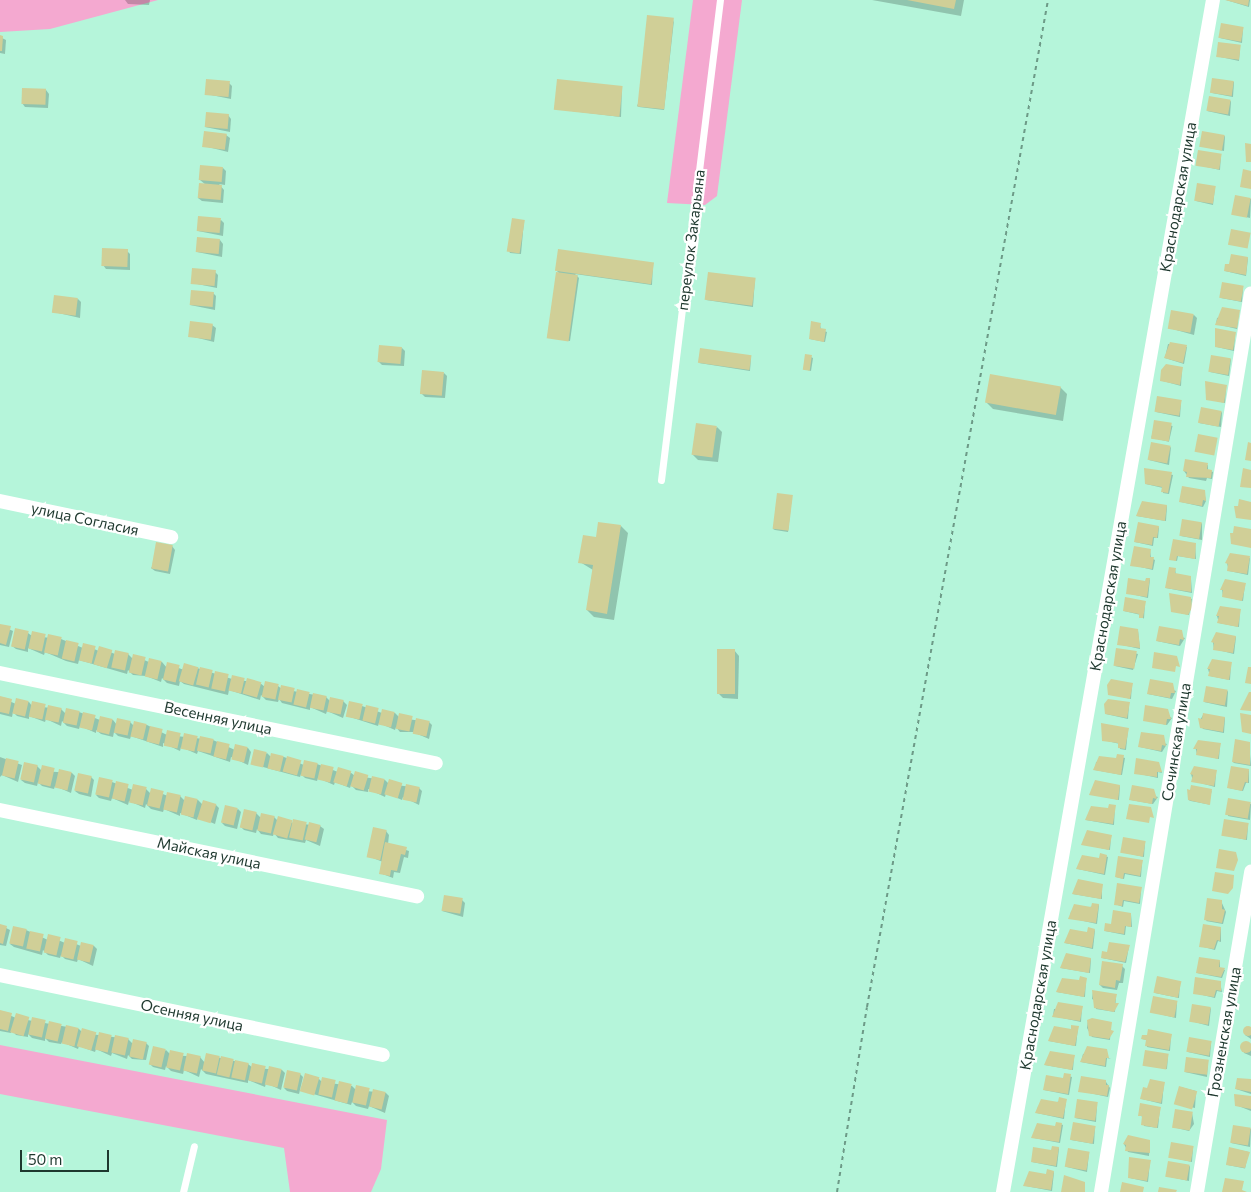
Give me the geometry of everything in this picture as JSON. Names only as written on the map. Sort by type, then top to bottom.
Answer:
[{"type":"street","name":"Краснодарская улица","points":[[1003,1192],[1213,0]]},
{"type":"street","name":"Сочинская улица","points":[[1101,1192],[1251,293]]},
{"type":"street","name":"улица Согласия","points":[[0,501],[171,537]]},
{"type":"street","name":"Весенняя улица","points":[[0,673],[436,762]]},
{"type":"street","name":"Майская улица","points":[[0,810],[417,896]]},
{"type":"street","name":"Грозненская улица","points":[[1197,1192],[1251,872]]},
{"type":"street","name":"Осенняя улица","points":[[0,975],[383,1055]]},
{"type":"lane","name":"переулок Закарьяна","points":[[662,480],[720,0]]},
{"type":"lane","points":[[183,1192],[194,1146]]},
{"type":"path","points":[[837,1192],[867,1007],[1048,0]]},
{"type":"shaded area","points":[[0,0],[158,0],[50,29],[0,32]]},
{"type":"shaded area","points":[[693,0],[742,0],[717,196],[705,205],[667,203]]},
{"type":"shaded area","points":[[0,1045],[387,1120],[381,1169],[371,1192],[290,1192],[284,1148],[0,1094]]},
{"type":"building","points":[[907,0],[956,0],[954,9]]},
{"type":"building","points":[[1225,0],[1249,0],[1248,6]]},
{"type":"building","points":[[647,15],[674,18],[664,109],[637,106]]},
{"type":"building","points":[[1221,23],[1244,27],[1241,42],[1218,38]]},
{"type":"building","points":[[0,35],[3,36],[2,51],[0,51]]},
{"type":"building","points":[[1218,42],[1241,45],[1239,60],[1216,57]]},
{"type":"building","points":[[1212,78],[1234,81],[1232,96],[1210,93]]},
{"type":"building","points":[[206,79],[230,81],[229,97],[205,95]]},
{"type":"building","points":[[557,79],[623,86],[619,117],[554,110]]},
{"type":"building","points":[[22,88],[46,89],[45,105],[21,104]]},
{"type":"building","points":[[1209,96],[1231,100],[1228,115],[1206,111]]},
{"type":"building","points":[[206,112],[229,114],[228,129],[205,127]]},
{"type":"building","points":[[204,131],[227,134],[225,150],[202,147]]},
{"type":"building","points":[[1202,131],[1225,135],[1222,151],[1199,147]]},
{"type":"building","points":[[1245,143],[1251,144],[1251,162],[1246,162]]},
{"type":"building","points":[[1198,150],[1222,154],[1219,170],[1195,166]]},
{"type":"building","points":[[200,165],[223,167],[222,182],[199,180]]},
{"type":"building","points":[[1243,169],[1251,171],[1251,189],[1240,187]]},
{"type":"building","points":[[199,183],[222,185],[221,200],[198,198]]},
{"type":"building","points":[[1197,183],[1216,186],[1213,204],[1194,201]]},
{"type":"building","points":[[1235,195],[1251,198],[1247,218],[1231,215]]},
{"type":"building","points":[[198,216],[221,218],[220,233],[197,231]]},
{"type":"building","points":[[512,218],[525,220],[520,254],[507,252]]},
{"type":"building","points":[[1231,229],[1251,233],[1248,249],[1228,245]]},
{"type":"building","points":[[197,237],[220,239],[219,254],[196,252]]},
{"type":"building","points":[[102,248],[128,249],[127,267],[101,266]]},
{"type":"building","points":[[558,249],[654,262],[651,284],[555,271]]},
{"type":"building","points":[[1231,254],[1248,257],[1246,275],[1224,271],[1225,264],[1229,264]]},
{"type":"building","points":[[192,268],[216,270],[215,286],[191,284]]},
{"type":"building","points":[[556,272],[578,275],[568,341],[547,338]]},
{"type":"building","points":[[708,272],[756,278],[752,306],[705,300]]},
{"type":"building","points":[[1222,282],[1244,286],[1241,302],[1219,298]]},
{"type":"building","points":[[191,290],[214,292],[213,307],[190,305]]},
{"type":"building","points":[[54,295],[78,298],[76,316],[52,313]]},
{"type":"building","points":[[1222,307],[1240,310],[1237,328],[1215,325]]},
{"type":"building","points":[[1171,310],[1194,314],[1190,333],[1168,329]]},
{"type":"building","points":[[190,321],[213,324],[211,340],[188,337]]},
{"type":"building","points":[[811,321],[821,323],[820,328],[826,329],[824,342],[809,339]]},
{"type":"building","points":[[1215,328],[1236,332],[1233,350],[1215,347]]},
{"type":"building","points":[[1170,342],[1187,345],[1183,363],[1164,358]]},
{"type":"building","points":[[379,345],[402,347],[400,364],[378,362]]},
{"type":"building","points":[[700,348],[751,355],[749,370],[698,363]]},
{"type":"building","points":[[805,354],[812,355],[810,371],[803,370]]},
{"type":"building","points":[[1211,355],[1231,358],[1228,375],[1208,372]]},
{"type":"building","points":[[1166,364],[1183,367],[1180,385],[1160,381],[1161,370]]},
{"type":"building","points":[[422,370],[444,372],[442,396],[420,394]]},
{"type":"building","points":[[990,374],[1061,387],[1056,415],[985,403]]},
{"type":"building","points":[[1205,381],[1227,385],[1224,403],[1206,400]]},
{"type":"building","points":[[1157,396],[1182,400],[1179,416],[1154,412]]},
{"type":"building","points":[[1201,407],[1222,411],[1219,427],[1198,423]]},
{"type":"building","points":[[1154,420],[1172,423],[1169,442],[1151,439]]},
{"type":"building","points":[[696,423],[717,426],[712,458],[692,455]]},
{"type":"building","points":[[1198,434],[1218,438],[1214,455],[1195,452]]},
{"type":"building","points":[[1151,442],[1171,446],[1167,463],[1148,460]]},
{"type":"building","points":[[1248,442],[1251,443],[1251,461],[1245,460]]},
{"type":"building","points":[[1185,459],[1208,463],[1207,469],[1212,470],[1211,478],[1186,477],[1187,472],[1183,471]]},
{"type":"building","points":[[1144,468],[1172,472],[1168,493],[1161,492],[1162,487],[1145,484]]},
{"type":"building","points":[[1243,468],[1251,470],[1251,488],[1240,487]]},
{"type":"building","points":[[1182,486],[1205,490],[1206,501],[1203,500],[1202,506],[1179,502]]},
{"type":"building","points":[[777,493],[793,495],[788,531],[773,529]]},
{"type":"building","points":[[1239,499],[1251,502],[1251,520],[1236,518],[1234,506],[1238,506]]},
{"type":"building","points":[[1142,501],[1167,505],[1165,521],[1136,516]]},
{"type":"building","points":[[1182,519],[1202,522],[1199,539],[1179,536]]},
{"type":"building","points":[[598,522],[621,525],[607,614],[586,610],[593,565],[578,563],[583,535],[596,537]]},
{"type":"building","points":[[1138,522],[1159,526],[1157,538],[1153,537],[1152,545],[1134,542]]},
{"type":"building","points":[[1234,526],[1251,529],[1251,548],[1231,544],[1230,533],[1233,533]]},
{"type":"building","points":[[1173,539],[1196,543],[1195,559],[1177,556],[1176,561],[1169,560]]},
{"type":"building","points":[[156,542],[173,545],[168,572],[151,569]]},
{"type":"building","points":[[1134,546],[1151,549],[1150,557],[1154,557],[1152,569],[1130,566]]},
{"type":"building","points":[[1230,553],[1250,556],[1247,574],[1227,571],[1228,564],[1225,563]]},
{"type":"building","points":[[1169,567],[1176,568],[1175,573],[1191,576],[1191,592],[1165,588]]},
{"type":"building","points":[[1128,578],[1145,581],[1146,578],[1150,578],[1147,597],[1126,594]]},
{"type":"building","points":[[1225,579],[1246,583],[1242,601],[1222,597],[1223,590],[1220,590]]},
{"type":"building","points":[[1169,593],[1191,597],[1192,608],[1188,615],[1171,612]]},
{"type":"building","points":[[1125,597],[1146,601],[1143,618],[1139,618],[1139,614],[1123,611]]},
{"type":"building","points":[[1220,606],[1241,609],[1238,627],[1217,623],[1219,616],[1216,616]]},
{"type":"building","points":[[0,624],[11,626],[6,645],[0,643]]},
{"type":"building","points":[[1120,626],[1138,629],[1140,648],[1117,645]]},
{"type":"building","points":[[1159,626],[1182,630],[1184,640],[1180,639],[1179,645],[1156,641]]},
{"type":"building","points":[[15,628],[29,631],[25,649],[11,647]]},
{"type":"building","points":[[32,631],[46,634],[42,652],[28,649]]},
{"type":"building","points":[[1216,632],[1236,636],[1233,653],[1213,650],[1214,643],[1211,642]]},
{"type":"building","points":[[48,634],[62,637],[58,655],[44,653]]},
{"type":"building","points":[[66,640],[79,643],[74,661],[62,659]]},
{"type":"building","points":[[83,643],[96,646],[92,663],[79,661]]},
{"type":"building","points":[[99,646],[112,650],[107,668],[93,664]]},
{"type":"building","points":[[1116,648],[1137,651],[1134,669],[1113,666]]},
{"type":"building","points":[[717,649],[735,649],[735,694],[717,694]]},
{"type":"building","points":[[115,650],[129,653],[125,671],[111,668]]},
{"type":"building","points":[[1154,652],[1177,656],[1180,667],[1176,666],[1175,672],[1152,668]]},
{"type":"building","points":[[133,654],[146,657],[141,675],[129,673]]},
{"type":"building","points":[[149,658],[162,661],[157,679],[145,677]]},
{"type":"building","points":[[1212,659],[1232,662],[1229,680],[1208,676],[1210,669],[1207,669]]},
{"type":"building","points":[[167,662],[180,665],[176,682],[163,680]]},
{"type":"building","points":[[184,663],[198,667],[193,685],[179,681]]},
{"type":"building","points":[[200,667],[213,670],[209,687],[196,685]]},
{"type":"building","points":[[1248,667],[1251,667],[1251,684],[1245,683]]},
{"type":"building","points":[[215,671],[229,674],[225,692],[211,689]]},
{"type":"building","points":[[232,675],[245,678],[241,694],[228,691]]},
{"type":"building","points":[[247,678],[261,682],[257,698],[243,693]]},
{"type":"building","points":[[1111,679],[1133,683],[1130,699],[1108,695],[1107,685]]},
{"type":"building","points":[[1150,679],[1173,683],[1175,693],[1171,693],[1170,698],[1147,694]]},
{"type":"building","points":[[265,681],[279,684],[275,700],[262,697]]},
{"type":"building","points":[[281,685],[295,688],[292,703],[278,700]]},
{"type":"building","points":[[1206,686],[1228,690],[1225,706],[1203,702]]},
{"type":"building","points":[[297,689],[310,692],[306,708],[293,705]]},
{"type":"building","points":[[1249,692],[1251,692],[1251,711],[1240,710]]},
{"type":"building","points":[[313,693],[327,696],[324,711],[310,708]]},
{"type":"building","points":[[0,696],[12,699],[9,714],[0,712]]},
{"type":"building","points":[[330,697],[344,700],[341,715],[327,712]]},
{"type":"building","points":[[16,698],[29,701],[25,717],[12,714]]},
{"type":"building","points":[[1108,699],[1130,702],[1127,718],[1105,714],[1104,704]]},
{"type":"building","points":[[32,701],[46,704],[42,720],[29,717]]},
{"type":"building","points":[[349,701],[363,704],[359,720],[346,717]]},
{"type":"building","points":[[48,705],[62,708],[59,723],[45,720]]},
{"type":"building","points":[[366,705],[379,708],[375,724],[362,721]]},
{"type":"building","points":[[1145,705],[1168,709],[1171,719],[1167,719],[1166,725],[1143,721]]},
{"type":"building","points":[[66,708],[80,711],[77,726],[63,723]]},
{"type":"building","points":[[382,709],[395,712],[391,728],[378,725]]},
{"type":"building","points":[[83,712],[96,715],[92,731],[79,728]]},
{"type":"building","points":[[399,713],[413,716],[409,732],[396,729]]},
{"type":"building","points":[[1203,713],[1225,717],[1223,732],[1200,728],[1198,718],[1202,719]]},
{"type":"building","points":[[1240,713],[1251,715],[1251,734],[1242,732]]},
{"type":"building","points":[[100,716],[113,719],[109,735],[96,732]]},
{"type":"building","points":[[117,718],[131,721],[128,736],[114,733]]},
{"type":"building","points":[[416,718],[430,721],[426,737],[413,734]]},
{"type":"building","points":[[134,721],[147,724],[143,740],[130,737]]},
{"type":"building","points":[[1101,723],[1129,728],[1125,749],[1118,748],[1118,743],[1102,741]]},
{"type":"building","points":[[150,726],[163,729],[159,745],[146,742]]},
{"type":"building","points":[[167,730],[181,733],[177,749],[164,746]]},
{"type":"building","points":[[1141,732],[1164,735],[1166,746],[1162,745],[1161,751],[1138,747]]},
{"type":"building","points":[[184,733],[198,736],[194,752],[181,749]]},
{"type":"building","points":[[200,736],[214,739],[211,754],[197,751]]},
{"type":"building","points":[[1235,739],[1250,742],[1250,765],[1232,762]]},
{"type":"building","points":[[1198,740],[1221,743],[1218,759],[1196,755],[1197,749],[1193,749]]},
{"type":"building","points":[[217,741],[230,744],[226,760],[213,757]]},
{"type":"building","points":[[235,744],[248,747],[244,763],[231,760]]},
{"type":"building","points":[[254,749],[267,752],[263,768],[250,765]]},
{"type":"building","points":[[271,753],[284,756],[280,772],[267,769]]},
{"type":"building","points":[[1117,754],[1124,755],[1121,775],[1093,770],[1099,756],[1116,758]]},
{"type":"building","points":[[287,756],[301,760],[297,776],[283,771]]},
{"type":"building","points":[[6,758],[19,761],[15,778],[2,776]]},
{"type":"building","points":[[1136,758],[1159,762],[1162,772],[1157,772],[1157,777],[1134,774]]},
{"type":"building","points":[[304,760],[318,763],[314,779],[301,776]]},
{"type":"building","points":[[24,762],[38,765],[34,783],[20,780]]},
{"type":"building","points":[[321,764],[334,767],[330,783],[317,780]]},
{"type":"building","points":[[42,765],[55,768],[50,786],[38,784]]},
{"type":"building","points":[[1194,766],[1217,770],[1214,786],[1191,782],[1193,775],[1190,774]]},
{"type":"building","points":[[1231,766],[1249,769],[1248,783],[1245,782],[1242,791],[1227,788]]},
{"type":"building","points":[[338,767],[351,771],[347,786],[333,782]]},
{"type":"building","points":[[59,769],[72,772],[67,790],[55,788]]},
{"type":"building","points":[[355,771],[368,775],[364,790],[350,786]]},
{"type":"building","points":[[78,773],[92,776],[88,794],[74,791]]},
{"type":"building","points":[[372,776],[385,779],[381,795],[368,792]]},
{"type":"building","points":[[99,777],[113,780],[109,798],[95,795]]},
{"type":"building","points":[[389,779],[402,783],[398,798],[384,794]]},
{"type":"building","points":[[1095,780],[1120,785],[1118,800],[1089,795]]},
{"type":"building","points":[[116,781],[129,784],[125,801],[112,799]]},
{"type":"building","points":[[133,784],[147,787],[143,805],[129,803]]},
{"type":"building","points":[[406,784],[420,787],[416,803],[403,800]]},
{"type":"building","points":[[1132,785],[1154,789],[1157,799],[1153,798],[1152,804],[1129,800]]},
{"type":"building","points":[[1191,785],[1212,789],[1210,805],[1188,800],[1187,789],[1190,790]]},
{"type":"building","points":[[151,788],[164,791],[160,808],[147,806]]},
{"type":"building","points":[[167,792],[181,795],[177,813],[163,810]]},
{"type":"building","points":[[185,796],[198,799],[193,817],[181,815]]},
{"type":"building","points":[[1228,798],[1251,802],[1248,819],[1225,815]]},
{"type":"building","points":[[203,800],[216,804],[211,823],[197,819]]},
{"type":"building","points":[[1109,804],[1116,805],[1113,824],[1085,820],[1091,806],[1108,808]]},
{"type":"building","points":[[1129,804],[1151,807],[1154,818],[1150,817],[1149,823],[1126,819]]},
{"type":"building","points":[[225,805],[238,808],[234,825],[221,823]]},
{"type":"building","points":[[244,809],[257,812],[252,830],[240,828]]},
{"type":"building","points":[[261,813],[275,816],[271,834],[257,831]]},
{"type":"building","points":[[278,816],[292,820],[287,838],[273,834]]},
{"type":"building","points":[[293,819],[307,822],[303,840],[289,838]]},
{"type":"building","points":[[1224,819],[1249,823],[1246,840],[1221,836]]},
{"type":"building","points":[[309,822],[321,825],[316,842],[305,839]]},
{"type":"building","points":[[373,827],[387,830],[380,860],[367,857]]},
{"type":"building","points":[[1087,830],[1112,835],[1109,850],[1081,845]]},
{"type":"building","points":[[1123,837],[1146,841],[1143,857],[1120,853]]},
{"type":"building","points":[[385,842],[407,847],[405,855],[401,854],[397,871],[391,870],[390,876],[379,874]]},
{"type":"building","points":[[1219,849],[1236,852],[1238,860],[1234,871],[1216,868]]},
{"type":"building","points":[[1100,853],[1107,855],[1104,874],[1076,869],[1082,855],[1099,858]]},
{"type":"building","points":[[1118,856],[1143,860],[1140,876],[1124,873],[1123,879],[1115,877]]},
{"type":"building","points":[[1215,872],[1234,875],[1233,888],[1228,894],[1212,891]]},
{"type":"building","points":[[1078,879],[1103,884],[1101,899],[1072,894]]},
{"type":"building","points":[[1117,883],[1142,887],[1139,903],[1123,900],[1122,906],[1114,905]]},
{"type":"building","points":[[444,895],[463,898],[460,914],[441,911]]},
{"type":"building","points":[[1207,898],[1222,900],[1222,909],[1225,910],[1222,923],[1204,920]]},
{"type":"building","points":[[1092,903],[1099,904],[1096,923],[1068,919],[1074,904],[1091,907]]},
{"type":"building","points":[[1113,910],[1131,913],[1131,927],[1125,926],[1124,934],[1104,931],[1105,923],[1111,924]]},
{"type":"building","points":[[0,924],[7,926],[3,944],[0,943]]},
{"type":"building","points":[[1203,924],[1221,927],[1220,941],[1217,940],[1214,949],[1199,947]]},
{"type":"building","points":[[13,926],[27,929],[23,947],[9,944]]},
{"type":"building","points":[[1088,927],[1095,929],[1092,948],[1064,943],[1070,929],[1087,932]]},
{"type":"building","points":[[30,931],[44,934],[40,952],[26,949]]},
{"type":"building","points":[[48,934],[61,937],[56,955],[44,953]]},
{"type":"building","points":[[65,938],[78,941],[73,959],[61,957]]},
{"type":"building","points":[[81,942],[94,945],[90,962],[77,960]]},
{"type":"building","points":[[1109,942],[1130,945],[1125,962],[1101,958],[1102,951],[1107,952]]},
{"type":"building","points":[[1066,953],[1091,958],[1089,973],[1060,968]]},
{"type":"building","points":[[1199,957],[1220,960],[1219,967],[1225,968],[1221,977],[1196,973]]},
{"type":"building","points":[[1102,961],[1123,964],[1120,981],[1116,980],[1115,988],[1099,985]]},
{"type":"building","points":[[1080,976],[1087,978],[1084,997],[1056,992],[1062,978],[1079,980]]},
{"type":"building","points":[[1157,976],[1181,981],[1178,998],[1153,993]]},
{"type":"building","points":[[1195,977],[1221,981],[1221,991],[1216,990],[1214,997],[1193,994]]},
{"type":"building","points":[[1092,990],[1117,994],[1115,1003],[1119,1003],[1114,1012],[1094,1008]]},
{"type":"building","points":[[1153,996],[1178,1001],[1174,1017],[1150,1013]]},
{"type":"building","points":[[1058,1002],[1083,1006],[1080,1021],[1052,1017]]},
{"type":"building","points":[[1192,1004],[1211,1007],[1208,1025],[1189,1022]]},
{"type":"building","points":[[0,1010],[12,1013],[8,1031],[0,1029]]},
{"type":"building","points":[[16,1013],[29,1017],[24,1036],[10,1032]]},
{"type":"building","points":[[32,1017],[46,1020],[42,1038],[28,1035]]},
{"type":"building","points":[[1092,1018],[1112,1022],[1111,1030],[1114,1031],[1109,1039],[1089,1036],[1087,1020]]},
{"type":"building","points":[[49,1021],[62,1024],[58,1041],[45,1039]]},
{"type":"building","points":[[66,1025],[79,1028],[74,1046],[62,1044]]},
{"type":"building","points":[[1071,1025],[1079,1026],[1075,1046],[1048,1041],[1054,1026],[1071,1029]]},
{"type":"building","points":[[1246,1026],[1250,1026],[1253,1031],[1252,1035],[1246,1036],[1243,1033],[1243,1029]]},
{"type":"building","points":[[82,1028],[96,1032],[91,1050],[77,1046]]},
{"type":"building","points":[[1148,1029],[1172,1034],[1169,1050],[1145,1046],[1146,1040],[1141,1039],[1142,1035],[1147,1035]]},
{"type":"building","points":[[99,1032],[112,1035],[108,1052],[95,1050]]},
{"type":"building","points":[[115,1035],[129,1038],[125,1056],[111,1053]]},
{"type":"building","points":[[1189,1037],[1212,1041],[1209,1056],[1186,1052]]},
{"type":"building","points":[[133,1039],[147,1042],[143,1060],[129,1057]]},
{"type":"building","points":[[1244,1041],[1248,1041],[1252,1047],[1248,1053],[1244,1053],[1240,1049],[1240,1045]]},
{"type":"building","points":[[153,1046],[166,1049],[161,1067],[149,1065]]},
{"type":"building","points":[[1087,1046],[1107,1049],[1109,1058],[1106,1058],[1105,1066],[1080,1062]]},
{"type":"building","points":[[170,1050],[184,1053],[180,1071],[166,1068]]},
{"type":"building","points":[[1145,1050],[1169,1054],[1166,1070],[1142,1066]]},
{"type":"building","points":[[1050,1051],[1075,1055],[1072,1070],[1044,1065]]},
{"type":"building","points":[[187,1053],[201,1056],[197,1074],[183,1071]]},
{"type":"building","points":[[206,1053],[220,1056],[216,1074],[202,1071]]},
{"type":"building","points":[[221,1056],[234,1059],[229,1077],[217,1075]]},
{"type":"building","points":[[1186,1057],[1209,1060],[1207,1075],[1184,1072]]},
{"type":"building","points":[[235,1060],[249,1063],[245,1081],[231,1078]]},
{"type":"building","points":[[252,1063],[266,1066],[262,1084],[248,1081]]},
{"type":"building","points":[[269,1066],[282,1069],[277,1087],[265,1085]]},
{"type":"building","points":[[287,1070],[301,1073],[297,1091],[283,1088]]},
{"type":"building","points":[[305,1073],[319,1077],[314,1095],[300,1091]]},
{"type":"building","points":[[1064,1073],[1071,1074],[1068,1094],[1043,1090],[1046,1075],[1063,1078]]},
{"type":"building","points":[[1081,1076],[1106,1080],[1106,1085],[1109,1085],[1107,1096],[1078,1092]]},
{"type":"building","points":[[322,1077],[336,1080],[332,1098],[318,1095]]},
{"type":"building","points":[[1237,1078],[1251,1079],[1251,1092],[1235,1089]]},
{"type":"building","points":[[1150,1079],[1165,1082],[1161,1103],[1140,1099],[1143,1087],[1147,1088]]},
{"type":"building","points":[[339,1081],[352,1084],[347,1103],[335,1100]]},
{"type":"building","points":[[356,1085],[370,1088],[366,1106],[352,1103]]},
{"type":"building","points":[[1179,1086],[1197,1091],[1192,1110],[1174,1104]]},
{"type":"building","points":[[373,1089],[386,1092],[382,1109],[369,1107]]},
{"type":"building","points":[[1234,1094],[1251,1096],[1251,1109],[1235,1106]]},
{"type":"building","points":[[1059,1097],[1067,1099],[1063,1118],[1035,1113],[1041,1099],[1058,1102]]},
{"type":"building","points":[[1077,1099],[1098,1102],[1095,1121],[1074,1118]]},
{"type":"building","points":[[1140,1103],[1161,1107],[1157,1128],[1141,1125],[1142,1116],[1138,1116]]},
{"type":"building","points":[[1175,1109],[1193,1112],[1190,1131],[1172,1128]]},
{"type":"building","points":[[1056,1122],[1062,1123],[1059,1142],[1031,1138],[1037,1123],[1055,1126]]},
{"type":"building","points":[[1073,1122],[1096,1126],[1093,1144],[1070,1140]]},
{"type":"building","points":[[1233,1125],[1251,1128],[1248,1146],[1230,1143]]},
{"type":"building","points":[[1128,1135],[1150,1140],[1150,1153],[1125,1151],[1126,1145],[1123,1144]]},
{"type":"building","points":[[1171,1142],[1194,1146],[1191,1162],[1168,1158]]},
{"type":"building","points":[[1052,1146],[1059,1147],[1056,1166],[1031,1162],[1033,1147],[1051,1150]]},
{"type":"building","points":[[1229,1147],[1250,1152],[1245,1168],[1226,1165]]},
{"type":"building","points":[[1068,1148],[1090,1152],[1086,1171],[1065,1167]]},
{"type":"building","points":[[1129,1157],[1151,1160],[1147,1181],[1128,1178]]},
{"type":"building","points":[[1168,1161],[1190,1165],[1187,1181],[1165,1177]]},
{"type":"building","points":[[1047,1169],[1054,1171],[1051,1190],[1023,1186],[1029,1171],[1046,1174]]},
{"type":"building","points":[[1064,1175],[1085,1182],[1085,1192],[1061,1192]]},
{"type":"building","points":[[1225,1178],[1244,1181],[1242,1190],[1247,1192],[1222,1192]]},
{"type":"building","points":[[1122,1182],[1144,1187],[1143,1192],[1120,1192]]},
{"type":"building","points":[[1159,1187],[1177,1190],[1176,1192],[1158,1192]]}]
